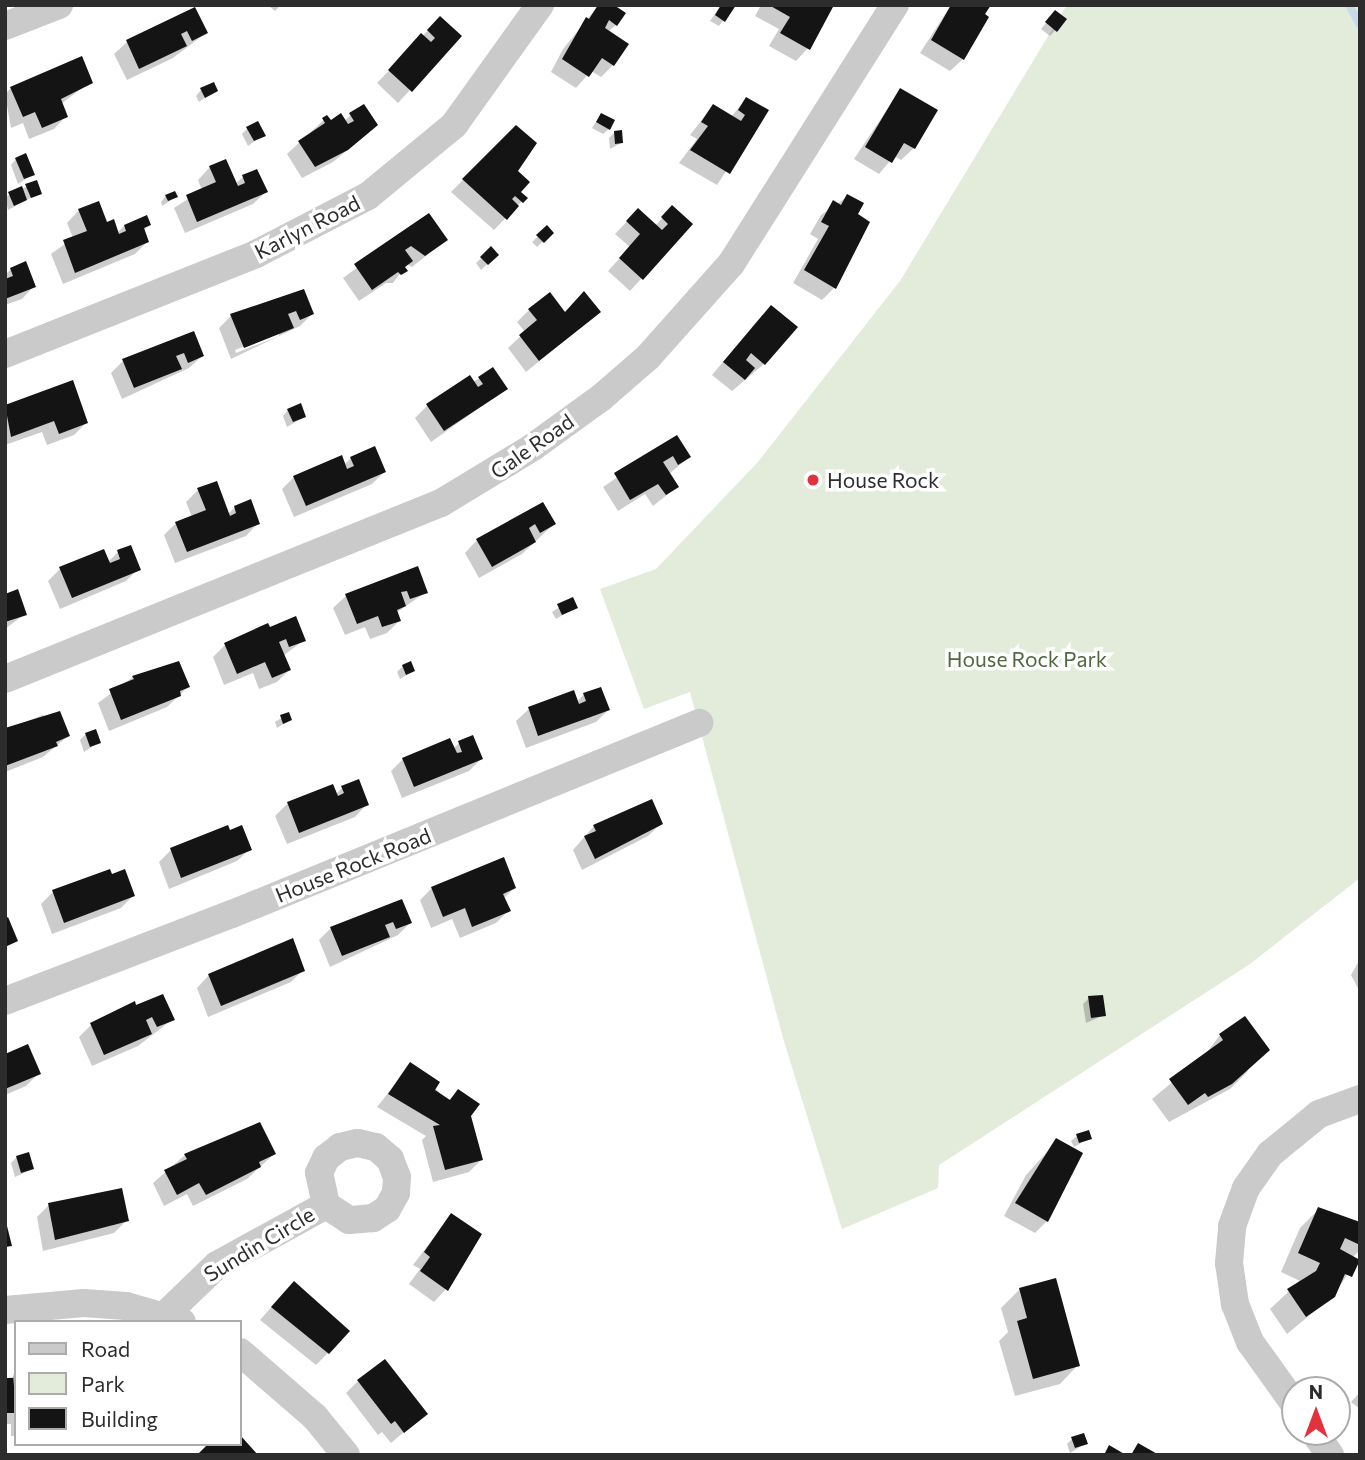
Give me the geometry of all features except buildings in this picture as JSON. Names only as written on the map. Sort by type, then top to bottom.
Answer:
[{"type":"street","points":[[5,26],[59,5]]},
{"type":"street","name":"Karlyn Road","points":[[5,354],[256,254],[368,196],[454,125],[540,5]]},
{"type":"street","name":"Gale Road","points":[[5,679],[441,503],[533,447],[602,397],[649,357],[731,264],[895,5]]},
{"type":"street","name":"House Rock Road","points":[[5,1001],[232,914],[699,723]]},
{"type":"street","points":[[1281,1385],[1251,1342],[1236,1304],[1229,1263],[1232,1226],[1246,1188],[1270,1154],[1319,1114],[1360,1099]]},
{"type":"street","name":"Sundin Circle","points":[[174,1318],[217,1265],[326,1205]]},
{"type":"street","points":[[5,1310],[84,1303],[174,1318]]},
{"type":"street","points":[[242,1354],[315,1417],[346,1455]]},
{"type":"green space","name":"House Rock Park","points":[[1067,5],[1360,5],[1360,878],[1250,964],[939,1165],[938,1188],[842,1229],[783,1038],[690,692],[644,709],[600,589],[656,569],[757,463],[900,281]]},
{"type":"waterway","points":[[1349,5],[1360,25]]},
{"type":"place","name":"House Rock","points":[[813,480]]}]
